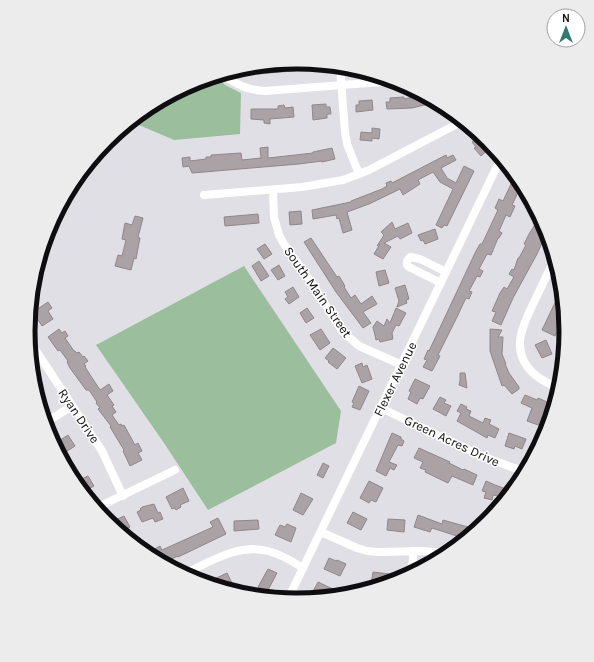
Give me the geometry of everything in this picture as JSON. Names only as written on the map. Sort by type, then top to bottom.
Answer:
[{"type":"street","points":[[340,73],[347,144],[359,174]]},
{"type":"street","points":[[229,78],[238,85],[256,91],[378,82]]},
{"type":"street","points":[[204,195],[327,184],[359,174],[457,124]]},
{"type":"street","name":"Flexer Avenue","points":[[291,593],[498,164]]},
{"type":"street","name":"South Main Street","points":[[273,190],[274,217],[279,235],[314,286],[342,331],[359,346],[402,365]]},
{"type":"street","points":[[441,283],[409,267],[407,265],[407,261],[410,257],[416,257],[446,272]]},
{"type":"street","points":[[551,267],[522,328],[520,344],[524,360],[533,374],[553,386]]},
{"type":"street","name":"Ryan Drive","points":[[36,351],[102,450],[123,496]]},
{"type":"street","points":[[51,419],[72,406]]},
{"type":"street","name":"Green Acres Drive","points":[[381,408],[479,455],[519,470]]},
{"type":"street","points":[[102,506],[175,470]]},
{"type":"street","points":[[321,532],[367,551],[439,552]]},
{"type":"street","points":[[191,571],[231,552],[246,549],[257,549],[273,552],[304,568]]},
{"type":"street","points":[[411,567],[413,551]]},
{"type":"green space","points":[[221,80],[225,85],[241,93],[240,134],[174,140],[137,124],[151,113],[181,96]]},
{"type":"green space","points":[[244,266],[341,411],[336,443],[208,510],[164,443],[96,345]]},
{"type":"building","points":[[307,70],[258,74],[255,72]]},
{"type":"building","points":[[404,97],[404,99],[414,97],[428,104],[412,108],[387,109],[386,102],[390,102],[390,98]]},
{"type":"building","points":[[372,100],[373,110],[356,112],[356,105],[359,105],[359,101]]},
{"type":"building","points":[[326,104],[326,107],[330,107],[331,114],[327,114],[327,118],[313,120],[312,105]]},
{"type":"building","points":[[284,105],[285,108],[293,107],[294,117],[270,119],[270,124],[264,123],[264,120],[251,119],[251,109],[278,109],[278,106]]},
{"type":"building","points":[[372,128],[380,129],[379,139],[372,138],[372,141],[360,140],[361,132],[372,133]]},
{"type":"building","points":[[475,139],[487,151],[481,156],[474,148],[476,147],[472,142]]},
{"type":"building","points":[[268,147],[268,158],[313,153],[332,148],[335,159],[322,162],[192,173],[189,166],[183,167],[182,158],[190,157],[190,161],[206,159],[206,157],[211,157],[211,155],[241,153],[242,160],[261,158],[260,148]]},
{"type":"building","points":[[446,155],[447,158],[453,155],[456,160],[441,168],[447,178],[456,183],[464,166],[474,171],[447,226],[444,225],[442,228],[436,225],[453,189],[440,182],[433,172],[418,180],[420,184],[403,195],[400,189],[369,204],[347,212],[352,230],[343,233],[339,218],[337,219],[336,215],[313,219],[312,210],[351,202],[382,189],[387,186],[386,183],[391,181],[392,183]]},
{"type":"building","points":[[512,181],[519,191],[512,205],[515,206],[510,217],[506,215],[499,231],[502,233],[498,238],[491,255],[487,254],[479,269],[483,271],[480,277],[477,276],[469,291],[472,292],[469,299],[466,298],[438,355],[440,356],[432,371],[423,367],[427,360],[424,359],[428,350],[429,351],[476,251],[480,244],[482,244],[498,210],[495,208],[499,199],[503,201]]},
{"type":"building","points":[[301,211],[302,224],[290,225],[289,212]]},
{"type":"building","points":[[258,214],[259,223],[225,226],[224,217]]},
{"type":"building","points":[[135,216],[143,218],[138,237],[140,238],[136,259],[134,258],[131,270],[115,266],[118,255],[122,256],[126,240],[122,239],[125,223],[132,225]]},
{"type":"building","points":[[392,222],[395,229],[408,223],[412,233],[400,239],[398,236],[384,243],[391,247],[383,259],[374,254],[384,235],[381,232]]},
{"type":"building","points":[[536,223],[543,241],[513,298],[501,325],[492,321],[496,312],[492,311],[500,293],[504,287],[507,289],[514,277],[509,274],[512,269],[514,270],[518,258],[526,245],[524,244]]},
{"type":"building","points":[[435,229],[438,239],[425,244],[423,240],[421,241],[418,235]]},
{"type":"building","points":[[311,238],[337,277],[339,276],[351,298],[355,295],[361,304],[372,296],[377,304],[363,312],[371,323],[363,328],[336,292],[304,242]]},
{"type":"building","points":[[265,244],[272,254],[264,259],[257,249]]},
{"type":"building","points":[[259,261],[269,276],[261,281],[252,266]]},
{"type":"building","points":[[279,265],[285,276],[278,280],[271,270]]},
{"type":"building","points":[[385,270],[389,283],[379,286],[376,272]]},
{"type":"building","points":[[405,285],[409,299],[406,300],[407,303],[397,307],[399,301],[395,288]]},
{"type":"building","points":[[293,287],[299,297],[289,304],[285,299],[288,297],[285,292]]},
{"type":"building","points":[[557,298],[559,328],[555,336],[542,330]]},
{"type":"building","points":[[48,302],[52,308],[48,311],[53,319],[42,326],[36,316],[36,310]]},
{"type":"building","points":[[307,308],[314,318],[306,323],[300,313]]},
{"type":"building","points":[[396,308],[406,313],[399,326],[396,325],[392,333],[393,339],[380,342],[379,339],[376,340],[373,327],[377,321],[384,326],[387,319],[390,323]]},
{"type":"building","points":[[59,329],[62,333],[65,331],[68,336],[65,338],[74,351],[77,353],[79,352],[88,361],[84,364],[86,366],[85,367],[100,390],[109,384],[113,391],[107,395],[114,405],[112,406],[116,412],[112,415],[119,425],[124,425],[135,445],[138,443],[142,451],[138,453],[142,460],[130,466],[123,451],[124,450],[110,427],[111,426],[98,409],[100,408],[96,403],[97,402],[70,368],[67,362],[68,361],[60,350],[58,351],[48,337]]},
{"type":"building","points":[[321,329],[330,343],[320,350],[310,335]]},
{"type":"building","points":[[490,329],[502,330],[498,337],[503,337],[502,354],[509,373],[519,387],[519,389],[512,394],[504,385],[502,386],[490,351]]},
{"type":"building","points":[[546,340],[552,354],[542,358],[535,345]]},
{"type":"building","points":[[333,348],[346,358],[337,369],[325,358]]},
{"type":"building","points":[[362,363],[363,367],[367,365],[372,379],[362,383],[355,366]]},
{"type":"building","points":[[460,373],[465,373],[467,388],[459,385]]},
{"type":"building","points":[[415,379],[430,386],[423,399],[420,398],[417,404],[408,399],[411,392],[409,391]]},
{"type":"building","points":[[359,386],[369,391],[360,410],[352,407],[354,403],[352,402]]},
{"type":"building","points":[[525,395],[549,403],[541,426],[527,421],[532,408],[521,403]]},
{"type":"building","points":[[440,397],[446,400],[444,403],[451,406],[446,416],[433,409]]},
{"type":"building","points":[[461,404],[467,407],[466,409],[471,411],[469,416],[483,423],[485,418],[491,420],[489,424],[499,429],[495,438],[488,435],[487,438],[457,421],[461,413],[457,411]]},
{"type":"building","points":[[392,433],[401,437],[404,441],[402,446],[398,445],[389,462],[397,465],[394,470],[390,468],[386,476],[376,471]]},
{"type":"building","points":[[509,433],[526,439],[522,449],[515,446],[514,449],[505,446]]},
{"type":"building","points":[[68,435],[75,446],[65,452],[59,441]]},
{"type":"building","points":[[419,448],[450,462],[449,463],[463,470],[464,469],[477,475],[473,485],[452,476],[448,483],[425,472],[426,470],[420,468],[423,462],[414,458]]},
{"type":"building","points":[[323,463],[329,466],[323,478],[317,475]]},
{"type":"building","points":[[88,476],[94,486],[88,489],[81,479]]},
{"type":"building","points":[[369,481],[383,488],[376,502],[371,500],[369,503],[360,498]]},
{"type":"building","points":[[486,481],[506,489],[500,497],[493,495],[492,500],[484,498],[486,492],[482,491]]},
{"type":"building","points":[[183,488],[189,501],[180,505],[181,507],[176,510],[175,508],[172,509],[166,497]]},
{"type":"building","points":[[301,493],[313,499],[303,515],[293,510]]},
{"type":"building","points":[[154,504],[158,513],[160,512],[163,519],[155,522],[153,518],[142,522],[137,512],[141,510],[140,509],[142,507]]},
{"type":"building","points":[[353,512],[367,519],[361,530],[347,523]]},
{"type":"building","points":[[418,515],[442,524],[443,520],[470,528],[459,537],[432,528],[430,532],[414,527]]},
{"type":"building","points":[[124,516],[130,527],[126,529],[116,520]]},
{"type":"building","points":[[218,518],[226,534],[169,560],[153,550],[160,546],[162,550],[213,527],[210,522]]},
{"type":"building","points":[[388,519],[405,520],[404,532],[387,530]]},
{"type":"building","points":[[258,520],[259,529],[234,531],[234,521]]},
{"type":"building","points":[[287,524],[296,528],[291,542],[275,535],[280,525],[285,527]]},
{"type":"building","points":[[329,558],[346,564],[340,576],[324,569]]},
{"type":"building","points":[[268,569],[277,573],[267,591],[258,587]]},
{"type":"building","points":[[373,572],[389,574],[389,576],[371,582]]},
{"type":"building","points":[[227,573],[232,583],[230,584],[214,579]]},
{"type":"building","points":[[318,582],[335,590],[331,591],[313,592]]}]
